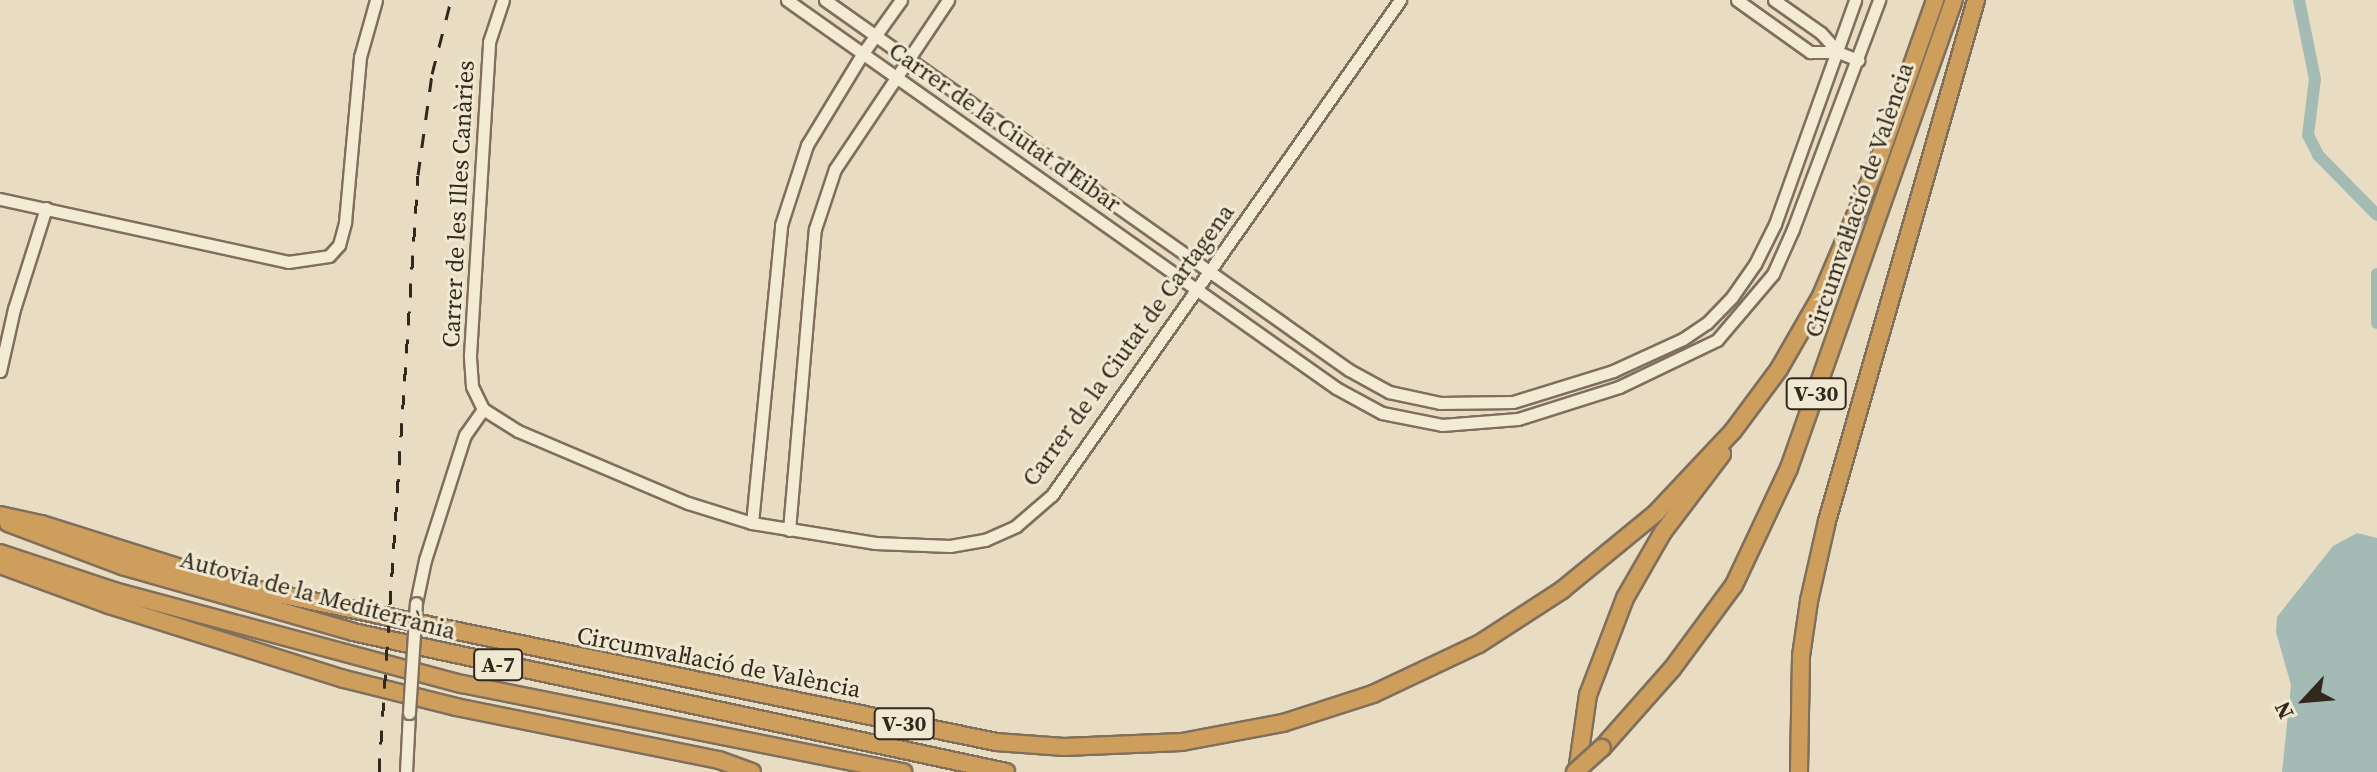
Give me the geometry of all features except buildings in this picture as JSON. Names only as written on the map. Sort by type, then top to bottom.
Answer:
[{"type":"highway","name":"Circumval·lació de València","points":[[0,517],[41,524],[234,585],[996,742],[1064,747],[1182,742],[1283,723],[1373,694],[1479,644],[1562,590],[1656,513],[1733,431],[1779,369],[1833,269],[1876,167],[1935,0]]},
{"type":"highway","name":"Circumval·lació de València","points":[[1576,772],[1602,748],[1672,669],[1740,572],[1789,468],[1954,0]]},
{"type":"highway","points":[[1799,772],[1801,656],[1809,601],[1827,521],[1976,0]]},
{"type":"highway","points":[[1576,772],[1588,695],[1625,598],[1663,532],[1721,457],[1733,431]]},
{"type":"highway","name":"Autovia de la Mediterrània","points":[[0,517],[35,536],[122,566],[353,632],[1006,772]]},
{"type":"highway","name":"Autovia de la Mediterrània","points":[[0,553],[128,595],[447,681],[903,772]]},
{"type":"highway","points":[[0,565],[109,605],[344,679],[456,707],[719,760],[752,772]]},
{"type":"street","points":[[0,199],[288,262],[329,256],[339,245],[345,222],[360,57],[376,0]]},
{"type":"street","name":"Carrer de les Illes Canàries","points":[[483,409],[472,386],[470,355],[489,42],[503,0]]},
{"type":"street","name":"Carrer de la Ciutat d'Eibar","points":[[787,0],[1336,388],[1382,413],[1442,425],[1518,419],[1619,387],[1717,340],[1743,314],[1773,274],[1879,0]]},
{"type":"street","name":"Carrer de la Ciutat d'Eibar","points":[[825,0],[1349,370],[1389,392],[1440,403],[1513,402],[1613,371],[1683,339],[1707,323],[1732,297],[1755,264],[1775,224],[1855,0]]},
{"type":"street","points":[[752,523],[781,225],[807,145],[863,53],[901,0]]},
{"type":"street","points":[[789,530],[815,229],[835,169],[894,76],[948,0]]},
{"type":"street","name":"Carrer de la Ciutat de Cartagena","points":[[483,409],[518,431],[688,503],[752,523],[875,543],[950,546],[985,540],[1016,526],[1052,495],[1400,0]]},
{"type":"street","points":[[1737,0],[1810,52],[1838,52],[1858,60]]},
{"type":"street","points":[[1774,0],[1821,33],[1838,52]]},
{"type":"street","points":[[0,371],[14,309],[46,208]]},
{"type":"street","points":[[406,772],[416,603],[425,560],[465,435],[483,409]]},
{"type":"water","points":[[2357,533],[2377,538],[2377,772],[2282,772],[2291,685],[2276,632],[2277,617],[2333,546]]},
{"type":"waterway","points":[[2299,0],[2315,79],[2308,135],[2318,155],[2377,215]]},
{"type":"waterway","points":[[2377,274],[2377,323]]},
{"type":"railway","points":[[379,772],[418,175],[432,74],[451,0]]}]
